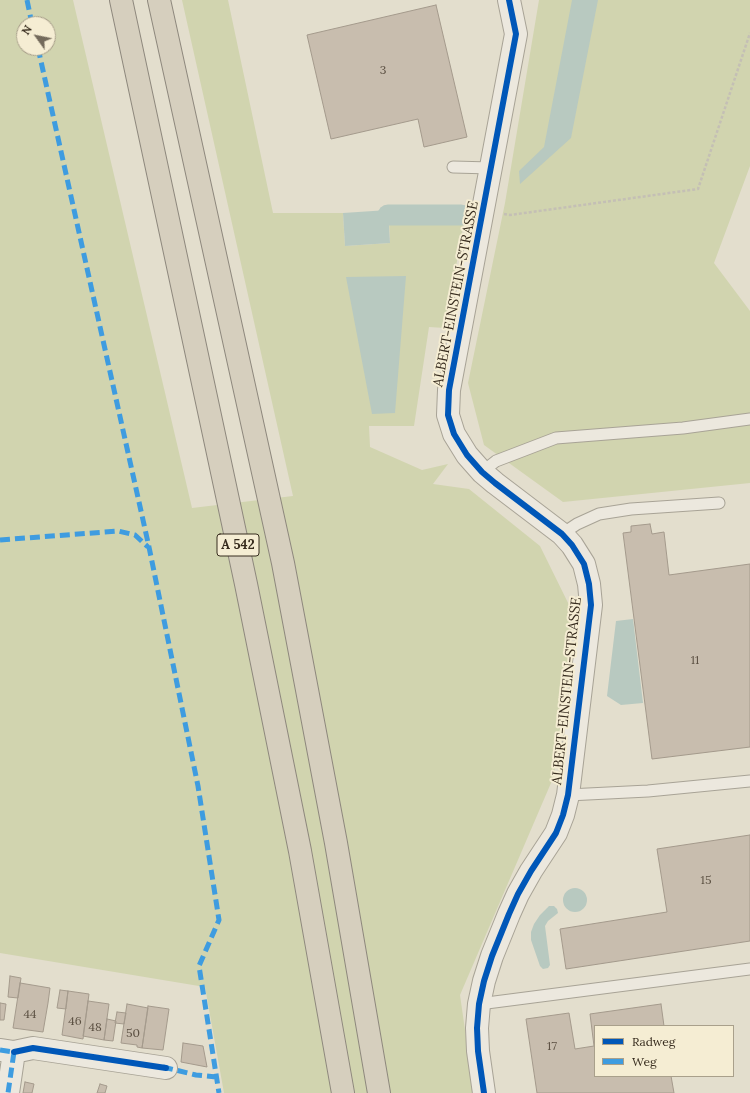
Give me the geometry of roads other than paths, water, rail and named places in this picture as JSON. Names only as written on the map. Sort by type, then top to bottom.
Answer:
[{"type":"highway","name":"A 542","points":[[121,0],[246,584],[300,851],[343,1093]]},
{"type":"highway","name":"A 542","points":[[159,0],[283,563],[336,843],[379,1093]]},
{"type":"street","name":"ALBERT-EINSTEIN-STRASSE","points":[[484,1093],[478,1051],[477,1028],[479,1004],[484,981],[492,956],[518,894],[531,871],[556,834],[564,815],[568,795],[591,605],[589,584],[584,564],[572,545],[562,534],[482,472],[467,455],[454,434],[448,415],[449,390],[516,34],[509,0]]},
{"type":"street","points":[[8,1093],[7,1051],[32,1048],[166,1068]]},
{"type":"lane","points":[[453,167],[491,168]]},
{"type":"lane","points":[[482,472],[496,461],[556,438],[683,428],[750,419]]},
{"type":"lane","points":[[562,534],[577,524],[599,514],[631,509],[719,503]]},
{"type":"lane","points":[[568,795],[648,791],[750,781]]},
{"type":"lane","points":[[479,1004],[750,969]]},
{"type":"waterway","points":[[388,215],[461,215]]}]
